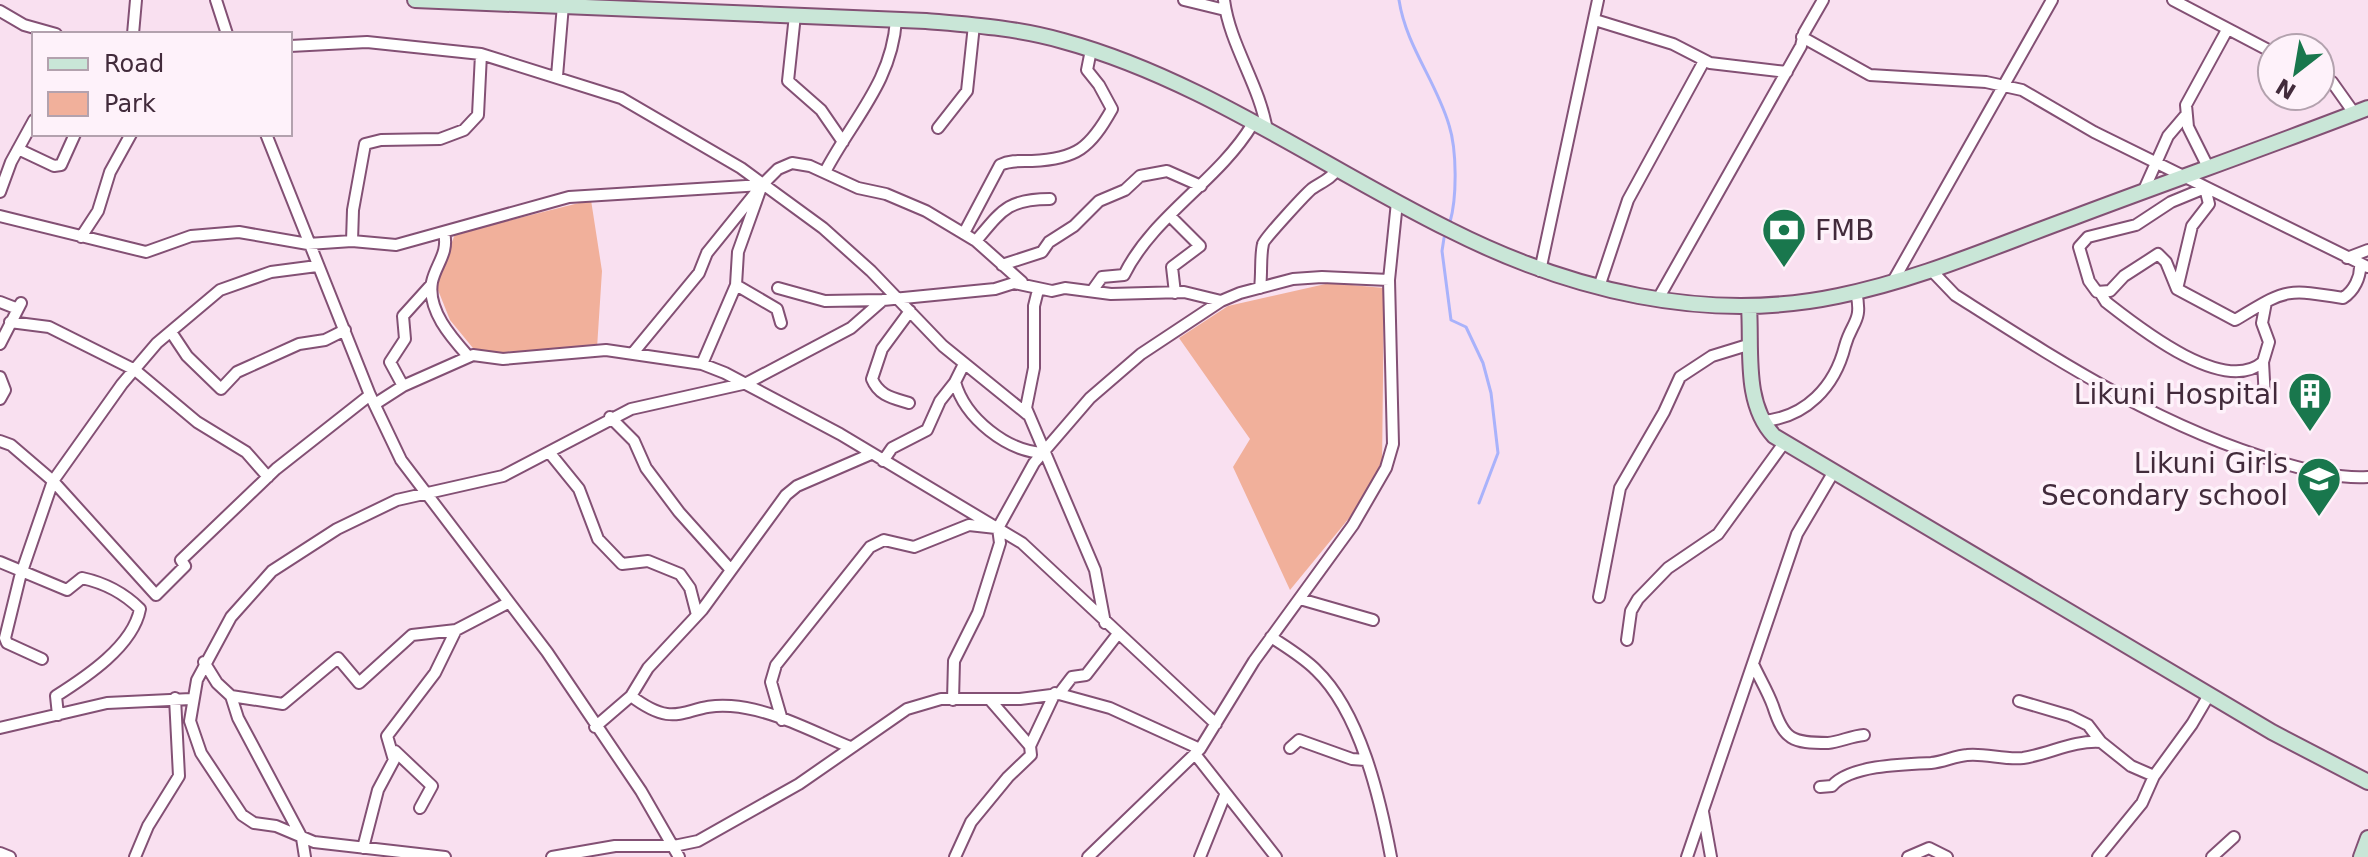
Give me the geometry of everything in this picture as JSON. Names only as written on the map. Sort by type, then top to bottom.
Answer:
[{"type":"main road","points":[[415,0],[540,2],[896,20],[974,25],[1036,35],[1091,50],[1182,87],[1397,202],[1540,271],[1658,299],[1749,307],[1786,305],[1892,283],[2361,110]]},
{"type":"main road","points":[[1749,307],[1753,395],[1762,421],[1784,443],[2209,695],[2368,782]]},
{"type":"main road","points":[[2361,857],[2368,838]]},
{"type":"street","points":[[133,32],[136,0]]},
{"type":"street","points":[[216,0],[226,32]]},
{"type":"street","points":[[1184,0],[1225,5],[1264,112],[1268,133]]},
{"type":"street","points":[[1540,271],[1598,0]]},
{"type":"street","points":[[1658,299],[1787,72],[1823,0]]},
{"type":"street","points":[[1892,283],[2007,85],[2052,0]]},
{"type":"street","points":[[2173,0],[2256,44]]},
{"type":"street","points":[[557,76],[563,5]]},
{"type":"street","points":[[0,11],[24,25],[49,32]]},
{"type":"street","points":[[795,15],[788,81],[821,110],[843,142]]},
{"type":"street","points":[[825,172],[884,75],[892,55],[896,20]]},
{"type":"street","points":[[1595,20],[1673,44],[1704,61],[1787,72]]},
{"type":"street","points":[[938,128],[967,91],[974,25]]},
{"type":"street","points":[[2143,192],[2168,136],[2185,116],[2191,94],[2227,30]]},
{"type":"street","points":[[1802,37],[1867,74],[2007,85],[2205,188],[2364,265],[2351,294],[2343,298],[2300,291],[2283,292],[2235,320],[2177,289],[2166,262],[2158,254],[2124,276],[2110,291],[2101,294]]},
{"type":"street","points":[[292,46],[367,42],[481,54],[621,98],[741,168],[839,242],[964,364],[1027,414],[1095,570],[1105,623]]},
{"type":"street","points":[[964,233],[1000,165],[1069,156],[1080,151],[1100,129],[1112,109],[1087,70],[1091,50]]},
{"type":"street","points":[[352,241],[353,210],[365,144],[381,140],[440,139],[464,130],[478,115],[481,54]]},
{"type":"street","points":[[1599,287],[1628,200],[1704,61]]},
{"type":"street","points":[[2336,86],[2361,110]]},
{"type":"street","points":[[2185,116],[2208,167]]},
{"type":"street","points":[[0,192],[32,124]]},
{"type":"street","points":[[1092,291],[1102,277],[1124,275],[1135,252],[1234,152],[1252,125]]},
{"type":"street","points":[[18,149],[54,166],[61,165],[74,136]]},
{"type":"street","points":[[81,237],[98,211],[110,172],[130,136]]},
{"type":"street","points":[[267,136],[372,400],[401,460],[547,652],[679,857]]},
{"type":"street","points":[[633,353],[699,273],[707,253],[762,185],[778,169],[792,163],[825,172],[858,188],[916,207],[976,241],[1025,284],[1038,290],[1175,293],[1221,301]]},
{"type":"street","points":[[1260,288],[1262,246],[1266,235],[1295,210],[1310,189],[1329,180],[1338,169]]},
{"type":"street","points":[[1002,265],[1042,252],[1049,242],[1074,226],[1099,201],[1125,190],[1140,176],[1167,171],[1201,186]]},
{"type":"street","points":[[0,216],[146,252],[191,236],[220,233],[252,233],[308,244],[352,241],[396,245],[569,197],[762,185]]},
{"type":"street","points":[[702,364],[736,285],[738,252],[762,185]]},
{"type":"street","points":[[2177,289],[2192,226],[2209,204],[2205,188]]},
{"type":"street","points":[[2205,188],[2171,202],[2136,225],[2104,231],[2082,241],[2079,253],[2092,287],[2106,302],[2167,347],[2237,372],[2254,370],[2263,362]]},
{"type":"street","points":[[976,241],[1004,209],[1021,199],[1050,199]]},
{"type":"street","points":[[1088,857],[1197,752],[1271,637],[1376,489],[1393,444],[1389,280],[1397,202]]},
{"type":"street","points":[[1171,217],[1200,246],[1172,267],[1175,293]]},
{"type":"street","points":[[403,386],[390,362],[405,339],[403,316],[431,285],[443,258],[444,233]]},
{"type":"street","points":[[2347,258],[2368,250]]},
{"type":"street","points":[[42,659],[5,640],[23,571],[53,481],[87,429],[135,370],[208,298],[238,282],[271,272],[317,266]]},
{"type":"street","points":[[1931,270],[1955,295],[2157,417],[2217,442],[2295,466],[2341,477],[2368,477]]},
{"type":"street","points":[[953,700],[951,680],[954,661],[985,591],[1000,543],[998,528],[1034,463],[1090,398],[1141,354],[1221,301],[1260,288],[1322,277],[1389,280]]},
{"type":"street","points":[[778,288],[825,301],[933,297],[962,290],[1025,284]]},
{"type":"street","points":[[431,285],[442,327],[468,356]]},
{"type":"street","points":[[736,285],[777,309],[781,323]]},
{"type":"street","points":[[1027,414],[1038,290]]},
{"type":"street","points":[[1762,421],[1779,420],[1793,413],[1827,388],[1839,371],[1845,345],[1857,323],[1860,312],[1856,292]]},
{"type":"street","points":[[445,857],[302,838],[276,826],[254,823],[242,815],[195,742],[190,721],[191,699],[204,662],[244,600],[272,571],[337,529],[397,500],[503,476],[610,417],[747,383],[851,328],[883,300]]},
{"type":"street","points":[[0,302],[20,306],[0,344]]},
{"type":"street","points":[[2265,399],[2263,362],[2269,342],[2262,323],[2266,302]]},
{"type":"street","points":[[909,403],[888,397],[876,389],[872,379],[882,349],[910,311]]},
{"type":"street","points":[[10,322],[49,327],[135,370],[197,422],[246,452],[268,477]]},
{"type":"street","points":[[171,332],[187,356],[221,389],[237,372],[299,344],[325,340],[345,330]]},
{"type":"street","points":[[1599,597],[1620,488],[1664,412],[1680,377],[1712,356],[1751,344]]},
{"type":"street","points":[[0,441],[19,452],[53,481],[156,595],[185,566],[181,560],[268,477],[372,400],[468,356],[503,359],[606,350],[702,364],[747,383],[1022,543],[1117,635],[1216,724]]},
{"type":"street","points":[[883,461],[892,448],[927,430],[940,401],[964,364]]},
{"type":"street","points":[[0,377],[5,390],[0,399]]},
{"type":"street","points":[[955,382],[967,410],[991,431],[1019,447],[1045,453]]},
{"type":"street","points":[[610,417],[634,441],[646,468],[679,512],[731,570]]},
{"type":"street","points":[[1627,640],[1631,611],[1638,599],[1668,568],[1718,534],[1784,443]]},
{"type":"street","points":[[549,452],[579,489],[598,539],[625,566],[648,561],[680,574],[690,588],[697,615]]},
{"type":"street","points":[[595,727],[631,696],[648,668],[697,615],[780,502],[797,486],[871,454]]},
{"type":"street","points":[[1687,857],[1797,534],[1833,473]]},
{"type":"street","points":[[782,720],[771,682],[776,665],[870,547],[884,540],[914,547],[969,525],[998,528]]},
{"type":"street","points":[[0,562],[67,590],[82,578],[99,582],[127,596],[140,609],[138,619],[103,665],[56,696],[58,715]]},
{"type":"street","points":[[1300,599],[1373,620]]},
{"type":"street","points":[[231,696],[283,704],[338,658],[359,683],[412,635],[456,630],[508,603]]},
{"type":"street","points":[[420,808],[432,786],[387,744],[387,736],[435,673],[456,630]]},
{"type":"street","points":[[955,857],[971,822],[1031,755],[1030,746],[1057,694],[1072,677],[1086,675],[1117,635]]},
{"type":"street","points":[[1271,637],[1315,669],[1340,700],[1365,760],[1391,857]]},
{"type":"street","points":[[204,662],[217,683],[231,696],[238,718],[302,838],[305,857]]},
{"type":"street","points":[[1754,666],[1777,723],[1786,735],[1796,741],[1833,743],[1847,736],[1864,735]]},
{"type":"street","points":[[552,857],[615,846],[674,846],[698,841],[799,784],[916,704],[1057,694],[1110,708],[1197,752],[1225,795],[1276,857]]},
{"type":"street","points":[[2098,857],[2142,803],[2154,776],[2209,695]]},
{"type":"street","points":[[631,696],[664,715],[731,706],[782,720],[850,747]]},
{"type":"street","points":[[135,857],[148,826],[179,776],[175,698]]},
{"type":"street","points":[[0,728],[107,703],[191,699]]},
{"type":"street","points":[[991,701],[1030,746]]},
{"type":"street","points":[[2019,701],[2070,716],[2088,725],[2101,742],[2131,766],[2154,776]]},
{"type":"street","points":[[1290,748],[1299,740],[1365,760]]},
{"type":"street","points":[[1820,787],[1832,786],[1838,779],[1866,769],[1898,767],[1908,761],[1932,763],[1969,754],[2010,759],[2087,741],[2101,742]]},
{"type":"street","points":[[363,848],[378,790],[394,760],[393,749]]},
{"type":"street","points":[[1200,857],[1225,795]]},
{"type":"street","points":[[1702,809],[1711,857]]},
{"type":"street","points":[[2212,857],[2234,837]]},
{"type":"street","points":[[1908,857],[1929,848],[1947,857]]},
{"type":"street","points":[[0,853],[10,857]]},
{"type":"green space","points":[[591,200],[602,271],[597,348],[477,353],[450,320],[436,285],[455,234]]},
{"type":"green space","points":[[1330,283],[1384,288],[1382,468],[1350,517],[1290,590],[1233,467],[1250,439],[1179,338],[1228,306]]},
{"type":"waterway","points":[[1399,0],[1408,33],[1452,135],[1455,174],[1450,222]]},
{"type":"waterway","points":[[1444,238],[1442,251],[1451,320],[1466,327],[1483,363],[1491,393],[1498,453],[1479,503]]},
{"type":"place","name":"FMB","points":[[1784,269]]},
{"type":"place","name":"Likuni Hospital","points":[[2310,433]]},
{"type":"place","name":"Likuni Girls Secondary school","points":[[2319,518]]}]
